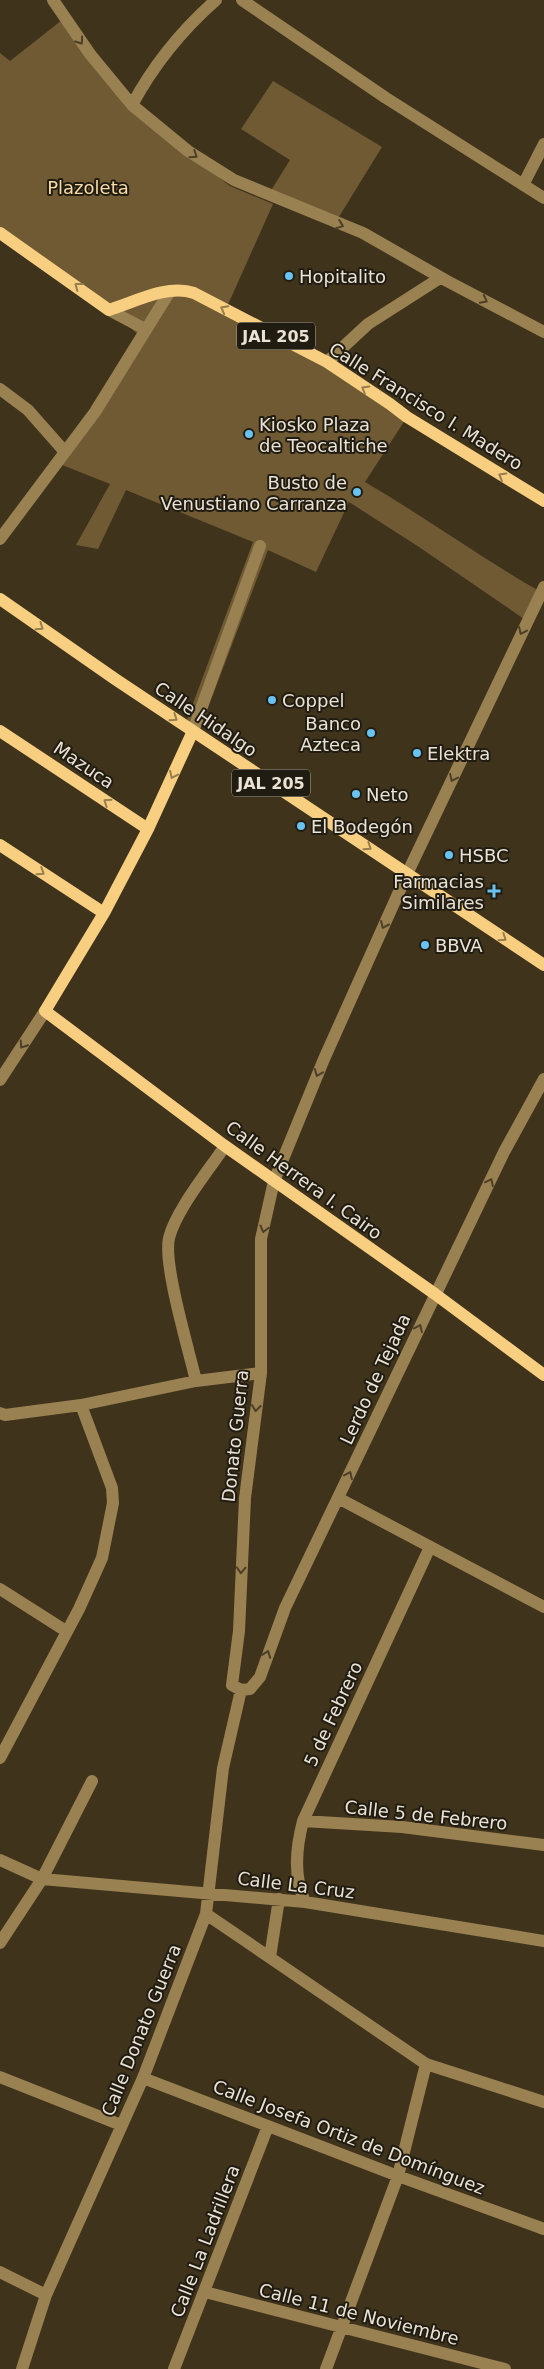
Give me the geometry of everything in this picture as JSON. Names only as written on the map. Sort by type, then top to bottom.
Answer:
[{"type":"main road","points":[[0,233],[109,310]]},
{"type":"main road","name":"Calle Francisco I. Madero","points":[[109,310],[170,291],[185,290],[194,293],[327,362],[390,404],[406,417],[544,501]]},
{"type":"main road","name":"Calle Hidalgo","points":[[0,599],[193,731],[544,965]]},
{"type":"main road","name":"Mazuca","points":[[0,731],[148,829]]},
{"type":"main road","points":[[45,1011],[104,913],[148,829],[193,731]]},
{"type":"main road","points":[[0,845],[104,913]]},
{"type":"main road","name":"Calle Herrera I. Cairo","points":[[45,1011],[225,1146],[543,1371]]},
{"type":"street","points":[[53,0],[90,54],[132,105],[188,151],[234,180],[362,234],[440,278],[544,332]]},
{"type":"street","points":[[132,105],[141,88],[193,20],[216,0]]},
{"type":"street","points":[[242,0],[386,98],[544,198]]},
{"type":"street","points":[[523,185],[544,144]]},
{"type":"street","points":[[327,362],[368,324],[440,278]]},
{"type":"street","points":[[0,539],[95,412],[170,291]]},
{"type":"street","points":[[109,310],[145,329]]},
{"type":"street","points":[[0,389],[28,410],[65,452]]},
{"type":"street","points":[[193,731],[260,546]]},
{"type":"street","name":"Donato Guerra","points":[[241,1690],[232,1685],[232,1677],[239,1631],[245,1498],[261,1373],[261,1239],[274,1181],[326,1054],[407,874],[544,587]]},
{"type":"street","points":[[534,608],[544,616]]},
{"type":"street","points":[[0,1080],[45,1011]]},
{"type":"street","name":"Lerdo de Tejada","points":[[241,1690],[250,1689],[260,1677],[285,1608],[504,1152],[544,1079]]},
{"type":"street","points":[[196,1381],[168,1263],[169,1238],[180,1214],[225,1146]]},
{"type":"street","points":[[2,1417],[81,1405],[196,1381],[261,1373]]},
{"type":"street","points":[[0,1758],[66,1631],[80,1608],[102,1558],[113,1503],[112,1488],[81,1405]]},
{"type":"street","points":[[338,1498],[544,1607]]},
{"type":"street","name":"5 de Febrero","points":[[305,1902],[299,1887],[297,1862],[297,1850],[303,1821],[430,1547]]},
{"type":"street","points":[[0,1589],[66,1631]]},
{"type":"street","name":"Calle Donato Guerra","points":[[22,2369],[46,2295],[143,2078],[206,1914],[223,1768],[241,1690]]},
{"type":"street","points":[[0,1943],[42,1879],[92,1781]]},
{"type":"street","name":"Calle 5 de Febrero","points":[[303,1821],[402,1827],[544,1845]]},
{"type":"street","name":"Calle La Cruz","points":[[0,1860],[42,1879],[305,1902],[544,1942]]},
{"type":"street","points":[[270,1957],[279,1900]]},
{"type":"street","points":[[206,1914],[426,2064],[544,2102]]},
{"type":"street","points":[[326,2369],[398,2176],[426,2064]]},
{"type":"street","points":[[0,2077],[121,2125]]},
{"type":"street","name":"Calle Josefa Ortiz de Domínguez","points":[[143,2078],[398,2176],[544,2229]]},
{"type":"street","name":"Calle La Ladrillera","points":[[174,2369],[268,2126]]},
{"type":"street","points":[[0,2272],[46,2295]]},
{"type":"street","name":"Calle 11 de Noviembre","points":[[205,2292],[505,2369]]},
{"type":"green space","name":"Plazoleta","points":[[62,20],[130,107],[230,186],[273,204],[226,309],[312,355],[407,417],[365,482],[541,592],[527,621],[349,502],[316,572],[268,550],[198,734],[185,725],[253,542],[126,490],[98,549],[76,545],[110,484],[57,463],[140,336],[109,310],[0,232],[0,53],[10,61]]},
{"type":"green space","points":[[273,81],[382,147],[337,220],[270,192],[290,160],[241,129]]},
{"type":"place","name":"Hopitalito","points":[[289,276]]},
{"type":"place","name":"Kiosko Plaza de Teocaltiche","points":[[249,434]]},
{"type":"place","name":"Busto de Venustiano Carranza","points":[[357,492]]},
{"type":"place","name":"Coppel","points":[[272,700]]},
{"type":"place","name":"Banco Azteca","points":[[371,733]]},
{"type":"place","name":"Elektra","points":[[417,753]]},
{"type":"place","name":"Neto","points":[[356,794]]},
{"type":"place","name":"El Bodegón","points":[[301,826]]},
{"type":"place","name":"HSBC","points":[[449,855]]},
{"type":"place","name":"Farmacias Similares","points":[[494,891]]},
{"type":"place","name":"BBVA","points":[[425,945]]}]
